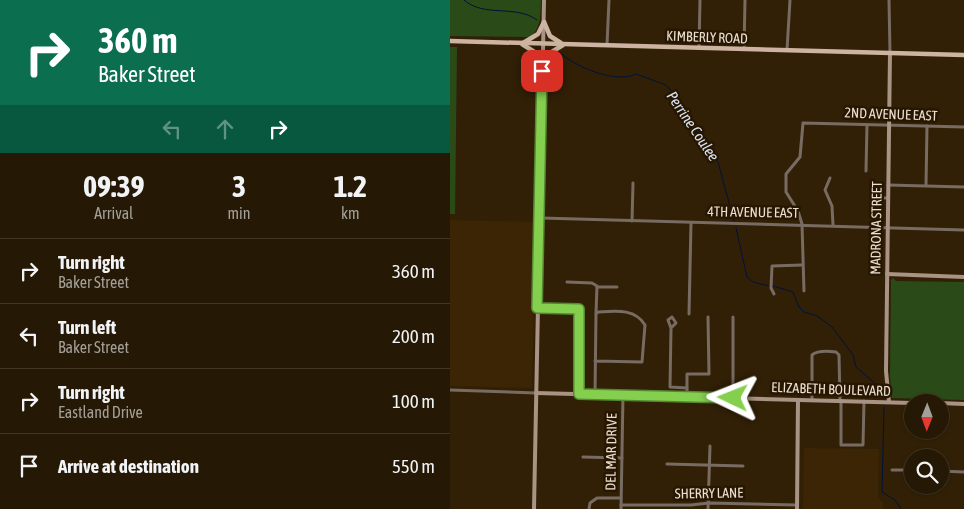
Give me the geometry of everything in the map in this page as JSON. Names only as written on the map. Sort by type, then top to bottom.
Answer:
[{"type":"main road","points":[[542,67],[536,54],[521,44],[538,34],[544,22]]},
{"type":"main road","points":[[542,67],[550,53],[564,44],[550,36],[544,22]]},
{"type":"main road","name":"KIMBERLY ROAD","points":[[450,41],[964,55]]},
{"type":"street","points":[[534,509],[544,0]]},
{"type":"street","points":[[607,45],[609,0]]},
{"type":"street","points":[[699,48],[700,0]]},
{"type":"street","points":[[744,49],[745,0]]},
{"type":"street","points":[[787,50],[790,0]]},
{"type":"street","points":[[889,0],[890,53]]},
{"type":"street","name":"MADRONA STREET","points":[[889,402],[886,371],[890,53]]},
{"type":"street","name":"2ND AVENUE EAST","points":[[802,224],[798,212],[787,197],[786,174],[800,157],[803,123],[964,127]]},
{"type":"street","points":[[866,171],[867,124]]},
{"type":"street","points":[[926,186],[927,126]]},
{"type":"street","points":[[830,178],[826,190],[832,206],[833,225]]},
{"type":"street","points":[[632,221],[633,184]]},
{"type":"street","points":[[888,185],[964,187]]},
{"type":"street","points":[[873,198],[888,198]]},
{"type":"street","name":"4TH AVENUE EAST","points":[[541,218],[964,230]]},
{"type":"street","points":[[689,314],[691,223]]},
{"type":"street","points":[[802,224],[804,291]]},
{"type":"street","points":[[774,294],[771,288],[772,266],[802,266]]},
{"type":"street","points":[[887,274],[964,277]]},
{"type":"street","points":[[567,282],[592,283],[597,287],[617,287]]},
{"type":"street","points":[[595,395],[597,287]]},
{"type":"street","points":[[537,308],[579,309],[579,394]]},
{"type":"street","points":[[595,361],[642,362],[644,333],[643,321],[629,312],[598,312],[596,314]]},
{"type":"street","points":[[688,397],[688,374],[709,374],[708,317]]},
{"type":"street","points":[[733,398],[734,317]]},
{"type":"street","points":[[671,328],[670,387],[688,388]]},
{"type":"street","points":[[812,400],[812,355],[816,352],[829,351],[836,352],[839,355],[841,445],[863,445],[864,401]]},
{"type":"street","name":"ELIZABETH BOULEVARD","points":[[450,390],[904,402]]},
{"type":"street","name":"DEL MAR DRIVE","points":[[621,507],[623,395]]},
{"type":"street","points":[[797,507],[798,400]]},
{"type":"street","points":[[949,403],[964,404]]},
{"type":"street","points":[[708,509],[710,446]]},
{"type":"street","points":[[584,457],[622,458]]},
{"type":"street","points":[[666,464],[743,466]]},
{"type":"street","points":[[892,470],[904,470]]},
{"type":"street","points":[[949,471],[964,472]]},
{"type":"street","points":[[589,509],[590,503],[597,498],[621,498]]},
{"type":"street","name":"SHERRY LANE","points":[[621,507],[691,506],[709,502],[797,507]]},
{"type":"street","points":[[757,504],[757,509]]},
{"type":"shaded area","points":[[450,220],[536,222],[532,388],[450,386]]},
{"type":"shaded area","points":[[804,448],[879,449],[878,497],[883,503],[883,509],[803,509]]},
{"type":"green space","points":[[450,0],[541,0],[537,29],[530,37],[450,36]]},
{"type":"green space","points":[[450,47],[457,47],[455,214],[450,214]]},
{"type":"green space","points":[[893,278],[896,281],[964,282],[964,400],[949,400],[949,394],[904,394],[904,398],[892,398],[890,376],[891,280]]},
{"type":"waterway","name":"Perrine Coulee","points":[[464,0],[481,8],[520,13],[529,15],[537,20]]},
{"type":"waterway","name":"Perrine Coulee","points":[[559,52],[575,63],[596,72],[618,77],[628,77],[636,74],[666,85],[678,99],[687,119],[718,162],[734,221]]},
{"type":"waterway","name":"Perrine Coulee","points":[[736,228],[747,277],[753,282],[769,286]]},
{"type":"waterway","name":"Perrine Coulee","points":[[773,286],[793,292],[799,307],[804,312],[817,316],[832,327],[853,355],[856,367],[878,386],[883,398]]},
{"type":"waterway","name":"Perrine Coulee","points":[[884,407],[882,492],[895,500],[901,509]]},
{"type":"route","points":[[542,71],[541,225],[537,308],[579,309],[579,394],[733,398]]}]
